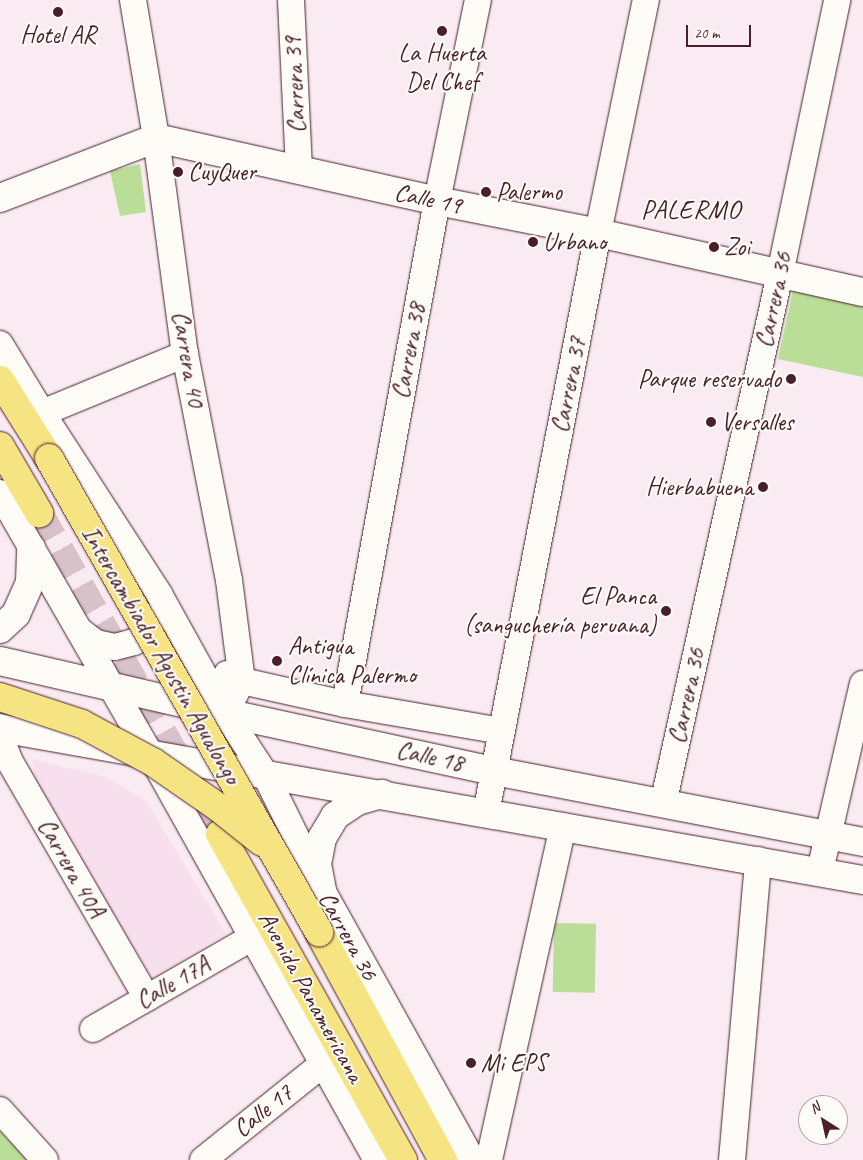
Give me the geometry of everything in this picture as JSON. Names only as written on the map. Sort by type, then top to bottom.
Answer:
[{"type":"main road","name":"Calle 19","points":[[156,138],[299,169],[436,202],[598,233],[863,292]]},
{"type":"main road","points":[[0,198],[156,138]]},
{"type":"main road","name":"Intercambiador Agustin Agualongo","points":[[0,380],[49,458],[319,932]]},
{"type":"main road","points":[[0,446],[39,513]]},
{"type":"main road","points":[[0,629],[16,614],[30,582],[31,548]]},
{"type":"main road","name":"Calle 18","points":[[0,661],[225,713],[494,771],[863,842]]},
{"type":"main road","points":[[0,697],[82,724],[152,762],[218,807],[273,851]]},
{"type":"main road","name":"Calle 18","points":[[0,728],[863,880]]},
{"type":"main road","points":[[322,890],[317,864],[322,838],[336,816],[357,801],[382,794]]},
{"type":"main road","name":"Avenida Panamericana","points":[[220,834],[403,1160]]},
{"type":"main road","name":"Avenida Panamericana","points":[[319,932],[443,1160]]},
{"type":"street","name":"Carrera 40","points":[[133,0],[156,138],[185,354],[229,580],[242,681]]},
{"type":"street","name":"Carrera 39","points":[[291,0],[299,169]]},
{"type":"street","name":"Carrera 38","points":[[345,704],[436,202],[478,0]]},
{"type":"street","name":"Carrera 37","points":[[486,813],[598,233],[646,0]]},
{"type":"street","name":"Carrera 36","points":[[663,804],[780,274],[837,0]]},
{"type":"street","name":"Carrera 36","points":[[0,344],[42,413],[159,594],[225,713],[264,774],[322,890],[472,1160]]},
{"type":"street","points":[[42,413],[185,354]]},
{"type":"street","points":[[0,492],[150,754],[377,1160]]},
{"type":"street","points":[[80,631],[96,643],[115,647],[134,642],[149,630],[158,613],[159,594]]},
{"type":"street","points":[[196,660],[242,681],[345,704],[502,731]]},
{"type":"street","points":[[225,713],[242,681]]},
{"type":"street","points":[[820,871],[863,684]]},
{"type":"street","name":"Carrera 40A","points":[[0,736],[9,760],[147,998]]},
{"type":"street","points":[[489,1160],[564,826]]},
{"type":"street","points":[[732,1160],[758,860]]},
{"type":"street","name":"Calle 17A","points":[[93,1029],[253,937]]},
{"type":"street","name":"Calle 17","points":[[205,1159],[324,1063]]},
{"type":"street","points":[[0,1110],[45,1160]]},
{"type":"shaded area","points":[[32,759],[106,777],[146,801],[226,934],[150,980],[36,783]]},
{"type":"green space","points":[[140,164],[146,212],[120,216],[110,171]]},
{"type":"green space","points":[[793,290],[863,304],[863,377],[778,359]]},
{"type":"green space","points":[[554,923],[596,924],[595,993],[553,992]]},
{"type":"green space","points":[[0,1131],[27,1160],[0,1160]]},
{"type":"tunnel","points":[[39,513],[220,834]]},
{"type":"place","name":"Hotel AR","points":[[58,12]]},
{"type":"place","name":"La Huerta Del Chef","points":[[442,31]]},
{"type":"place","name":"CuyQuer","points":[[178,172]]},
{"type":"place","name":"Palermo","points":[[486,192]]},
{"type":"place","name":"Urbano","points":[[533,242]]},
{"type":"place","name":"Zoi","points":[[714,247]]},
{"type":"place","name":"Parque reservado","points":[[791,379]]},
{"type":"place","name":"Versalles","points":[[711,422]]},
{"type":"place","name":"Hierbabuena","points":[[763,487]]},
{"type":"place","name":"El Panca (sanguchería peruana)","points":[[666,611]]},
{"type":"place","name":"Antigua Clínica Palermo","points":[[277,661]]},
{"type":"place","name":"Mi EPS","points":[[471,1063]]},
{"type":"district","name":"PALERMO","points":[[691,210]]}]
